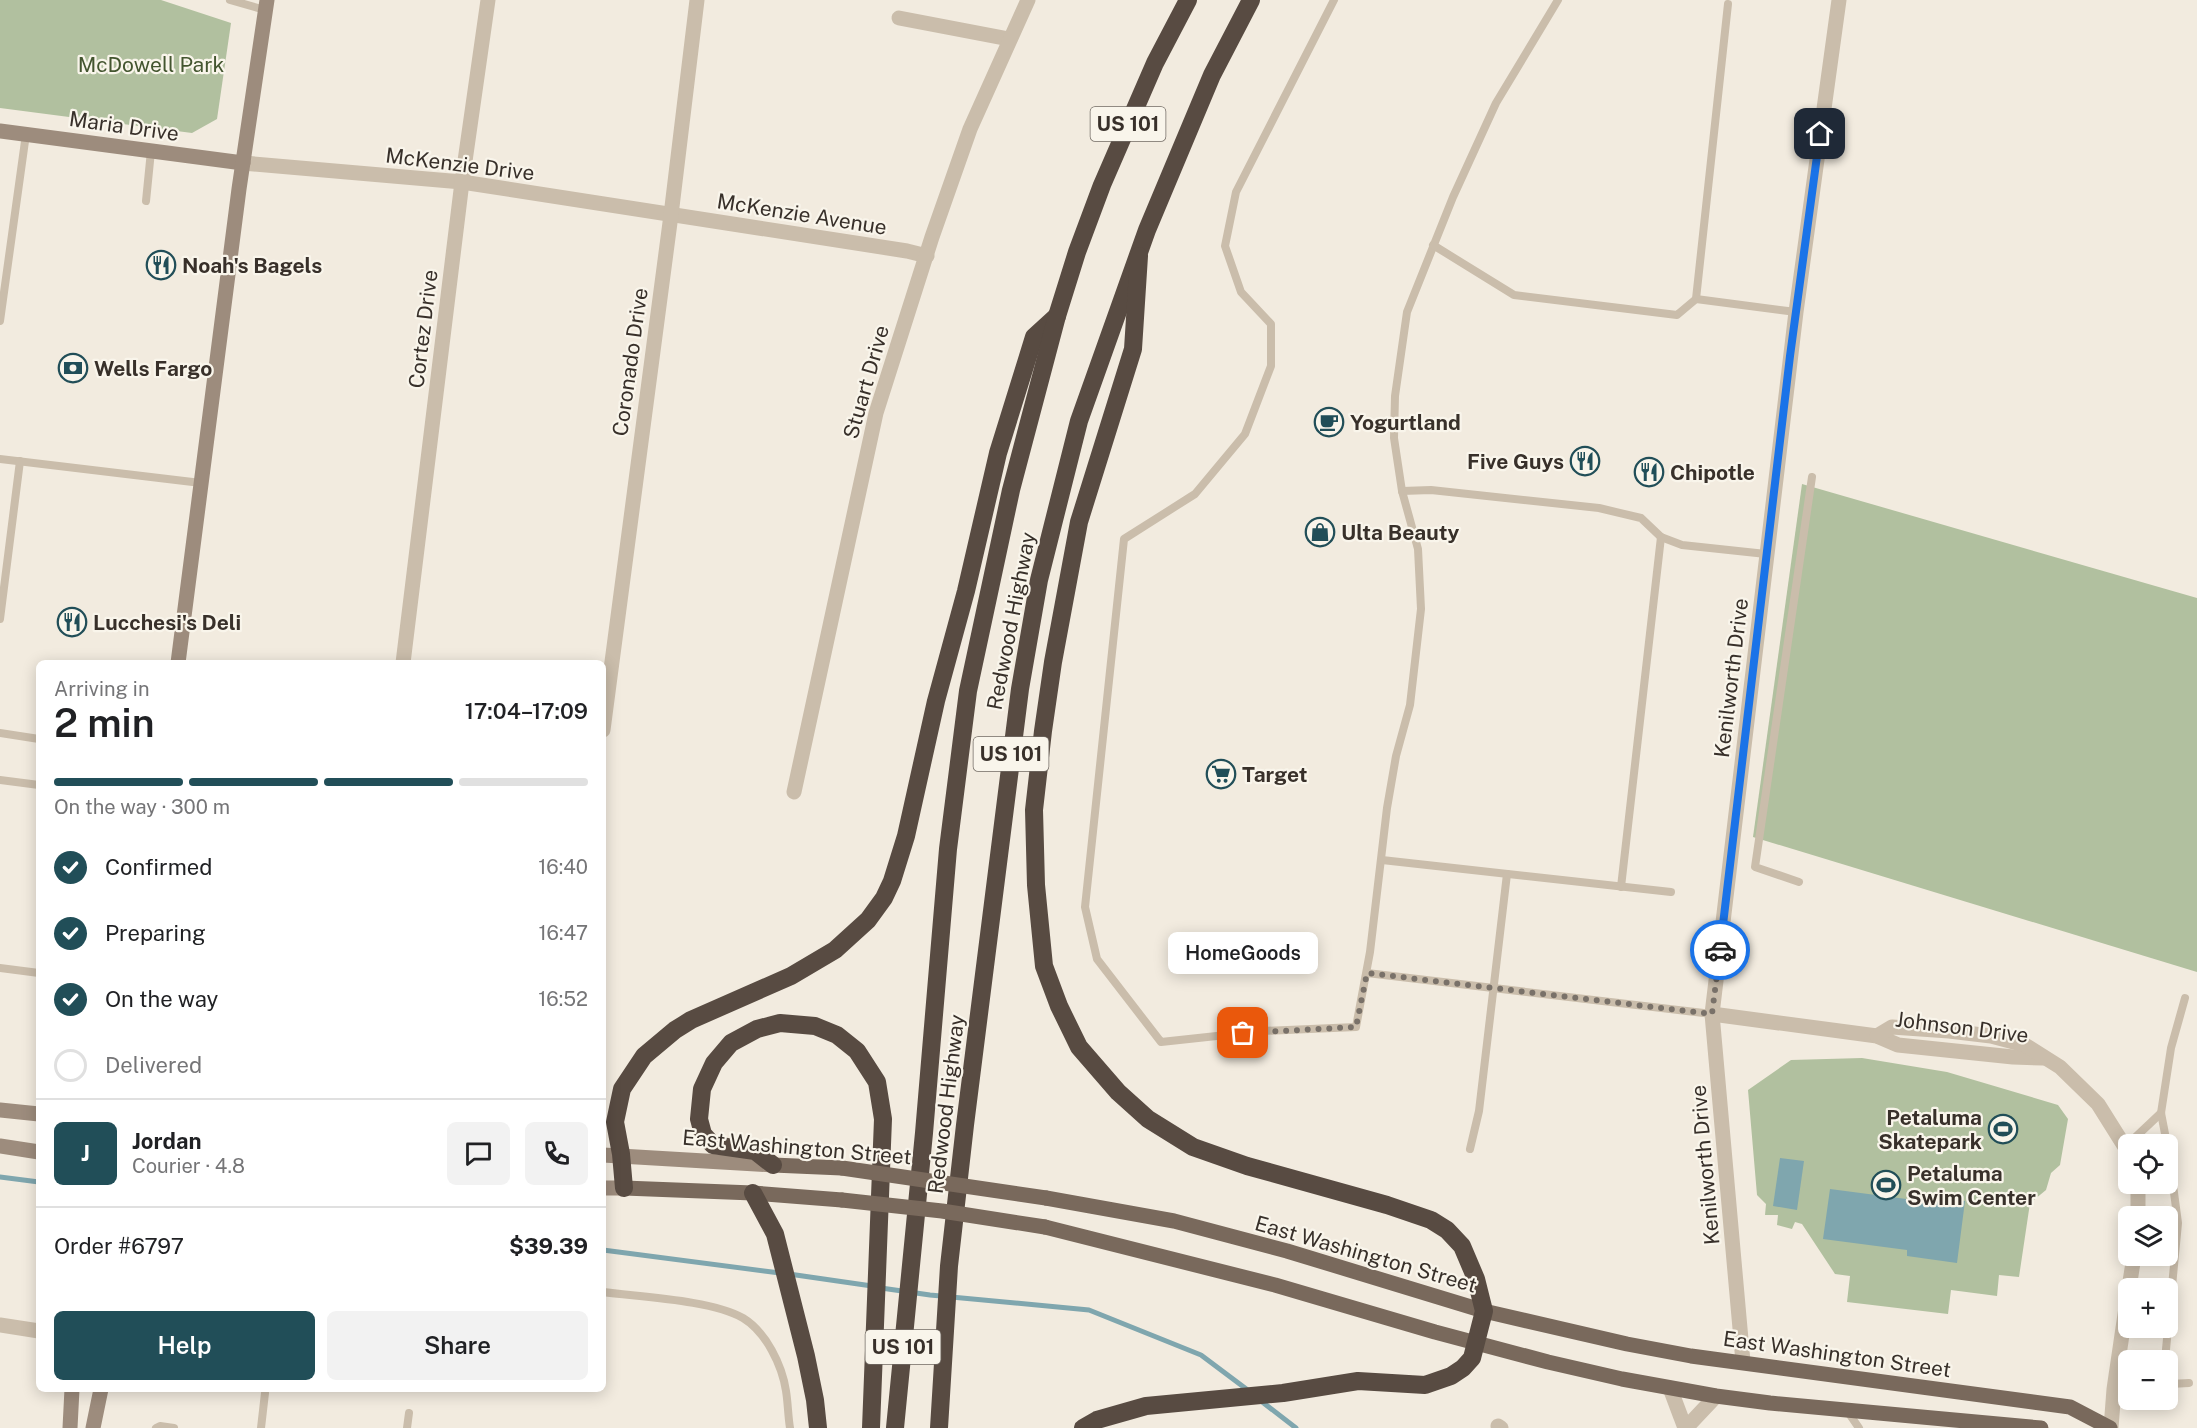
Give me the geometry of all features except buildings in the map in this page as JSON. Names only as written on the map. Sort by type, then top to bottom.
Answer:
[{"type":"highway","name":"Redwood Highway","points":[[895,1428],[912,1265],[948,849],[968,691],[1011,490],[1057,316],[1077,252],[1102,185],[1155,63],[1188,0]]},
{"type":"highway","name":"Redwood Highway","points":[[939,1428],[949,1266],[1018,700],[1037,591],[1079,422],[1151,220],[1212,75],[1251,0]]},
{"type":"highway","points":[[1083,1428],[1097,1420],[1146,1406],[1283,1393],[1358,1381],[1425,1385],[1436,1382],[1463,1368],[1472,1358],[1484,1311],[1476,1279],[1462,1246],[1447,1230],[1431,1220],[1387,1205],[1247,1166],[1193,1147],[1148,1119],[1118,1092],[1079,1047],[1059,1006],[1044,966],[1036,885],[1034,810],[1043,731],[1079,522],[1133,349],[1139,256]]},
{"type":"highway","points":[[624,1188],[612,1154],[615,1122],[622,1089],[644,1056],[691,1020],[791,976],[835,950],[868,920],[885,898],[906,836],[936,701],[966,591],[998,453],[1034,337],[1057,316]]},
{"type":"highway","points":[[773,1165],[755,1151],[713,1145],[703,1134],[699,1119],[702,1089],[714,1063],[731,1043],[757,1029],[780,1023],[815,1026],[837,1035],[857,1051],[878,1082],[883,1119],[877,1327],[871,1428]]},
{"type":"highway","points":[[753,1193],[775,1234],[803,1341],[815,1400],[818,1428]]},
{"type":"main road","points":[[177,660],[266,5]]},
{"type":"main road","name":"Maria Drive","points":[[0,130],[243,163]]},
{"type":"main road","points":[[0,1110],[36,1114]]},
{"type":"main road","points":[[0,1146],[36,1152]]},
{"type":"main road","name":"East Washington Street","points":[[612,1154],[842,1168],[1046,1198],[1174,1221],[1287,1251],[1484,1311],[1627,1344],[2070,1407],[2110,1428]]},
{"type":"main road","points":[[606,1188],[753,1193],[842,1200],[942,1211],[1045,1227],[1275,1285],[1548,1362],[1670,1388],[1848,1412],[2041,1428]]},
{"type":"main road","points":[[70,1428],[72,1392]]},
{"type":"main road","points":[[93,1428],[99,1392]]},
{"type":"street","name":"Cortez Drive","points":[[403,660],[462,182],[488,0]]},
{"type":"street","name":"Coronado Drive","points":[[606,707],[697,0]]},
{"type":"street","name":"Stuart Drive","points":[[794,792],[876,412],[932,237],[970,129],[1028,0]]},
{"type":"street","name":"Kenilworth Drive","points":[[1743,1362],[1712,1014],[1796,312],[1839,0]]},
{"type":"street","points":[[899,18],[1009,39]]},
{"type":"street","name":"McKenzie Drive","points":[[243,163],[462,182],[671,215]]},
{"type":"street","name":"McKenzie Avenue","points":[[671,215],[927,256]]},
{"type":"street","name":"Johnson Drive","points":[[1712,1014],[1877,1036],[1898,1045],[2043,1058],[2061,1067],[2098,1104],[2118,1137]]},
{"type":"street","points":[[0,1326],[36,1331]]},
{"type":"street","points":[[2110,1428],[2122,1338]]},
{"type":"street","points":[[1670,1388],[1686,1428],[1716,1396]]},
{"type":"lane","points":[[230,0],[266,5]]},
{"type":"lane","points":[[1334,0],[1236,192],[1225,246],[1241,292],[1271,324],[1271,366],[1245,434],[1195,494],[1124,539],[1084,907],[1097,959],[1161,1042],[1263,1031],[1356,1027],[1367,973],[1387,808],[1396,756],[1410,705],[1421,600],[1418,549],[1402,491],[1394,438],[1395,396],[1407,312],[1433,245],[1496,103],[1558,0]]},
{"type":"lane","points":[[1433,245],[1514,295],[1677,315],[1696,299],[1728,4]]},
{"type":"lane","points":[[0,321],[26,134]]},
{"type":"lane","points":[[146,201],[151,151]]},
{"type":"lane","points":[[1696,299],[1796,312]]},
{"type":"lane","points":[[0,459],[201,483]]},
{"type":"lane","points":[[0,619],[20,461]]},
{"type":"lane","points":[[1799,882],[1755,867],[1812,477]]},
{"type":"lane","points":[[1402,491],[1431,490],[1610,510],[1641,518],[1660,537],[1682,545],[1766,554]]},
{"type":"lane","points":[[1621,887],[1660,537]]},
{"type":"lane","points":[[0,733],[36,739]]},
{"type":"lane","points":[[0,780],[36,785]]},
{"type":"lane","points":[[1382,861],[1671,892]]},
{"type":"lane","points":[[1470,1149],[1479,1111],[1507,874]]},
{"type":"lane","points":[[0,968],[36,974]]},
{"type":"lane","points":[[1367,973],[1712,1014]]},
{"type":"lane","points":[[2165,1134],[2161,1113],[2171,1048],[2185,998]]},
{"type":"lane","points":[[2143,1134],[2161,1113]]},
{"type":"lane","points":[[2166,1350],[2178,1223],[2174,1194]]},
{"type":"lane","points":[[606,1292],[714,1306],[743,1318],[766,1340],[778,1365],[786,1390],[789,1428]]},
{"type":"lane","points":[[2178,1384],[2189,1383]]},
{"type":"lane","points":[[261,1428],[265,1393]]},
{"type":"lane","points":[[1848,1412],[1859,1428]]},
{"type":"lane","points":[[407,1428],[409,1413]]},
{"type":"lane","points":[[156,1428],[160,1426],[174,1428]]},
{"type":"green space","name":"McDowell Park","points":[[0,0],[161,0],[231,23],[217,119],[192,133],[0,108]]},
{"type":"green space","points":[[1802,484],[2197,598],[2197,972],[1753,837]]},
{"type":"green space","name":"Petaluma Swim Center","points":[[1862,1058],[1947,1072],[2058,1105],[2068,1119],[2060,1165],[2051,1173],[2046,1190],[2030,1203],[2019,1277],[1999,1275],[1997,1296],[1951,1290],[1948,1314],[1847,1302],[1850,1276],[1835,1274],[1802,1224],[1795,1222],[1792,1229],[1777,1225],[1778,1215],[1765,1215],[1766,1204],[1757,1195],[1748,1090],[1791,1060]]},
{"type":"water","points":[[1780,1158],[1804,1161],[1797,1210],[1773,1206]]},
{"type":"water","name":"Petaluma Swim Center","points":[[1830,1189],[1914,1200],[1915,1194],[1965,1201],[1957,1263],[1907,1256],[1907,1250],[1823,1239]]},
{"type":"waterway","points":[[0,1177],[36,1182]]},
{"type":"waterway","points":[[606,1250],[780,1273]]},
{"type":"waterway","points":[[789,1274],[872,1286]]},
{"type":"waterway","points":[[881,1288],[930,1295],[1089,1310],[1201,1355],[1249,1391]]},
{"type":"waterway","points":[[1261,1401],[1296,1428]]},
{"type":"way so far","points":[[1243,1033],[1356,1027],[1367,973],[1712,1014],[1720,950]]},
{"type":"place","name":"Noah's Bagels","points":[[161,265]]},
{"type":"place","name":"Wells Fargo","points":[[73,368]]},
{"type":"place","name":"Yogurtland","points":[[1329,422]]},
{"type":"place","name":"Five Guys","points":[[1585,461]]},
{"type":"place","name":"Chipotle","points":[[1649,472]]},
{"type":"place","name":"Ulta Beauty","points":[[1320,532]]},
{"type":"place","name":"Lucchesi's Deli","points":[[72,622]]},
{"type":"place","name":"Target","points":[[1221,774]]},
{"type":"place","name":"HomeGoods","points":[[1243,1033]]},
{"type":"place","name":"Petaluma Skatepark","points":[[2003,1129]]},
{"type":"place","name":"Petaluma Swim Center","points":[[1886,1185]]},
{"type":"route","points":[[1720,950],[1790,356],[1820,134]]}]
